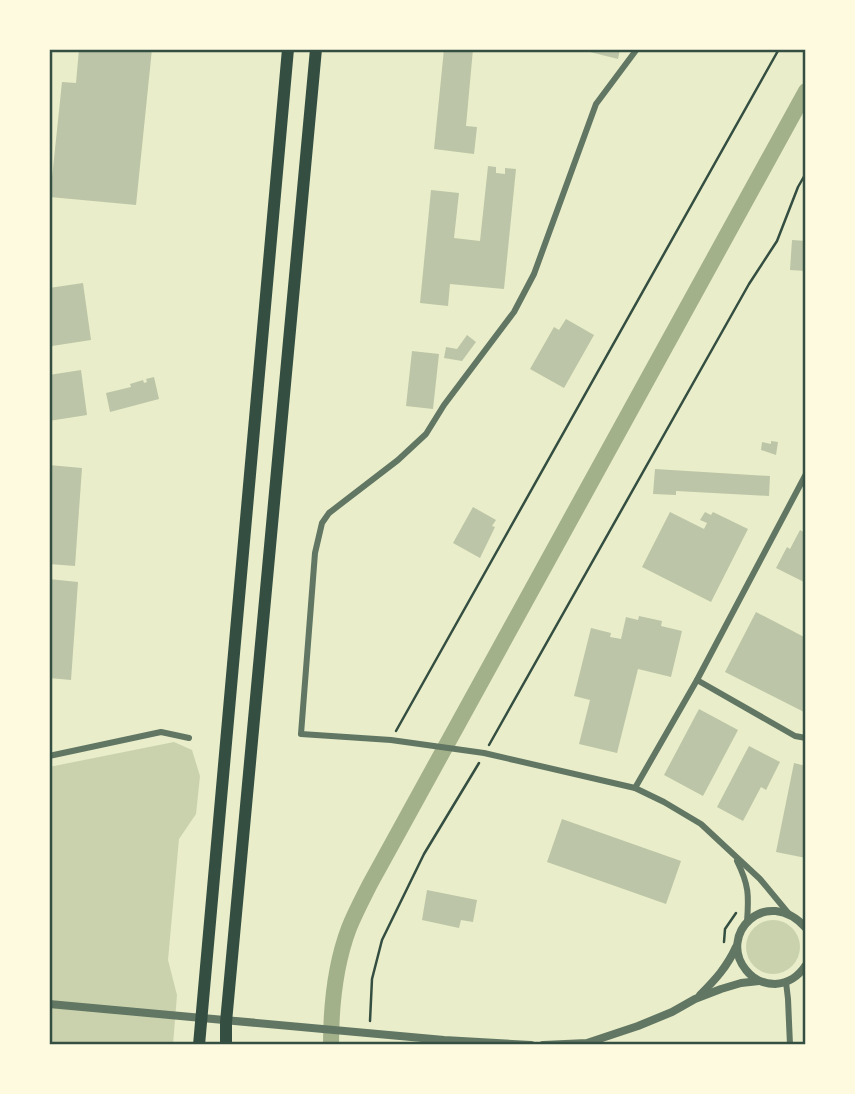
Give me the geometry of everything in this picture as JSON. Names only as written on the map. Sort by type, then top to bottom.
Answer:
[{"type":"highway","points":[[199,1045],[288,49]]},
{"type":"highway","points":[[226,1045],[227,1008],[316,49]]},
{"type":"street","points":[[637,49],[596,104],[534,274],[514,312],[444,405],[426,434],[398,460],[329,513],[322,523],[315,553],[301,734],[391,740],[484,753],[635,788],[701,824],[760,879],[789,914]]},
{"type":"street","points":[[635,788],[697,680],[806,474]]},
{"type":"street","points":[[697,680],[795,736],[806,737]]},
{"type":"street","points":[[49,756],[162,732],[189,738]]},
{"type":"street","points":[[734,856],[745,878],[748,893],[747,922]]},
{"type":"street","points":[[695,999],[730,961],[741,932],[747,922],[756,915],[778,911],[799,920],[806,928]]},
{"type":"street","points":[[738,943],[742,965],[749,975],[759,981],[770,984],[786,982],[793,980],[805,969]]},
{"type":"street","points":[[543,1045],[587,1044],[649,1022],[695,999],[741,983],[759,981]]},
{"type":"street","points":[[786,982],[790,1045]]},
{"type":"street","points":[[52,1004],[444,1040],[531,1045]]},
{"type":"path","points":[[391,740],[779,49]]},
{"type":"path","points":[[370,1032],[372,979],[382,940],[425,854],[468,783],[749,284],[777,241],[806,173]]},
{"type":"green space","points":[[174,742],[192,750],[200,776],[196,814],[179,839],[168,960],[177,995],[173,1045],[49,1045],[49,767]]},
{"type":"green space","points":[[773,920],[792,928],[800,947],[792,966],[773,974],[754,966],[746,947],[754,928]]},
{"type":"building","points":[[79,49],[152,49],[136,205],[50,197],[62,82],[76,83]]},
{"type":"building","points":[[444,49],[473,49],[466,126],[477,127],[474,154],[434,149]]},
{"type":"building","points":[[578,49],[620,49],[618,59]]},
{"type":"building","points":[[488,166],[496,167],[496,173],[505,174],[505,168],[516,169],[504,289],[450,284],[448,306],[420,303],[431,190],[459,193],[454,238],[480,241]]},
{"type":"building","points":[[792,240],[806,241],[806,271],[790,270]]},
{"type":"building","points":[[83,283],[91,340],[52,346],[49,288]]},
{"type":"building","points":[[566,319],[594,335],[564,388],[530,369],[554,327],[559,330]]},
{"type":"building","points":[[467,335],[476,342],[462,361],[444,358],[446,347],[457,349]]},
{"type":"building","points":[[412,351],[439,354],[433,409],[406,406]]},
{"type":"building","points":[[81,370],[87,415],[49,421],[49,375]]},
{"type":"building","points":[[154,377],[159,399],[110,412],[106,393],[131,387],[130,384],[143,380],[144,383],[147,382],[146,379]]},
{"type":"building","points":[[771,441],[778,442],[776,455],[761,450],[762,442],[771,444]]},
{"type":"building","points":[[49,465],[82,468],[75,566],[49,564]]},
{"type":"building","points":[[655,469],[770,476],[769,496],[676,491],[676,495],[653,494]]},
{"type":"building","points":[[473,507],[496,520],[480,558],[453,543]]},
{"type":"building","points":[[670,512],[704,529],[707,523],[700,520],[705,512],[711,515],[713,512],[748,529],[711,602],[642,567]]},
{"type":"building","points":[[800,530],[806,533],[806,583],[776,568]]},
{"type":"building","points":[[49,579],[78,582],[71,680],[49,678]]},
{"type":"building","points":[[756,612],[806,638],[806,713],[725,672]]},
{"type":"building","points":[[639,616],[662,621],[661,626],[682,631],[671,677],[638,669],[617,753],[579,744],[590,700],[574,696],[591,628],[611,633],[610,637],[621,639],[626,617],[638,620]]},
{"type":"building","points":[[699,709],[738,730],[703,796],[664,775]]},
{"type":"building","points":[[749,746],[780,762],[766,790],[761,787],[743,821],[717,807]]},
{"type":"building","points":[[794,763],[806,766],[806,858],[776,852]]},
{"type":"building","points":[[562,819],[681,861],[666,904],[547,862]]},
{"type":"building","points":[[427,890],[477,900],[473,922],[461,920],[459,928],[422,920]]},
{"type":"waterway","points":[[331,1045],[337,971],[344,942],[362,900],[806,91]]}]
